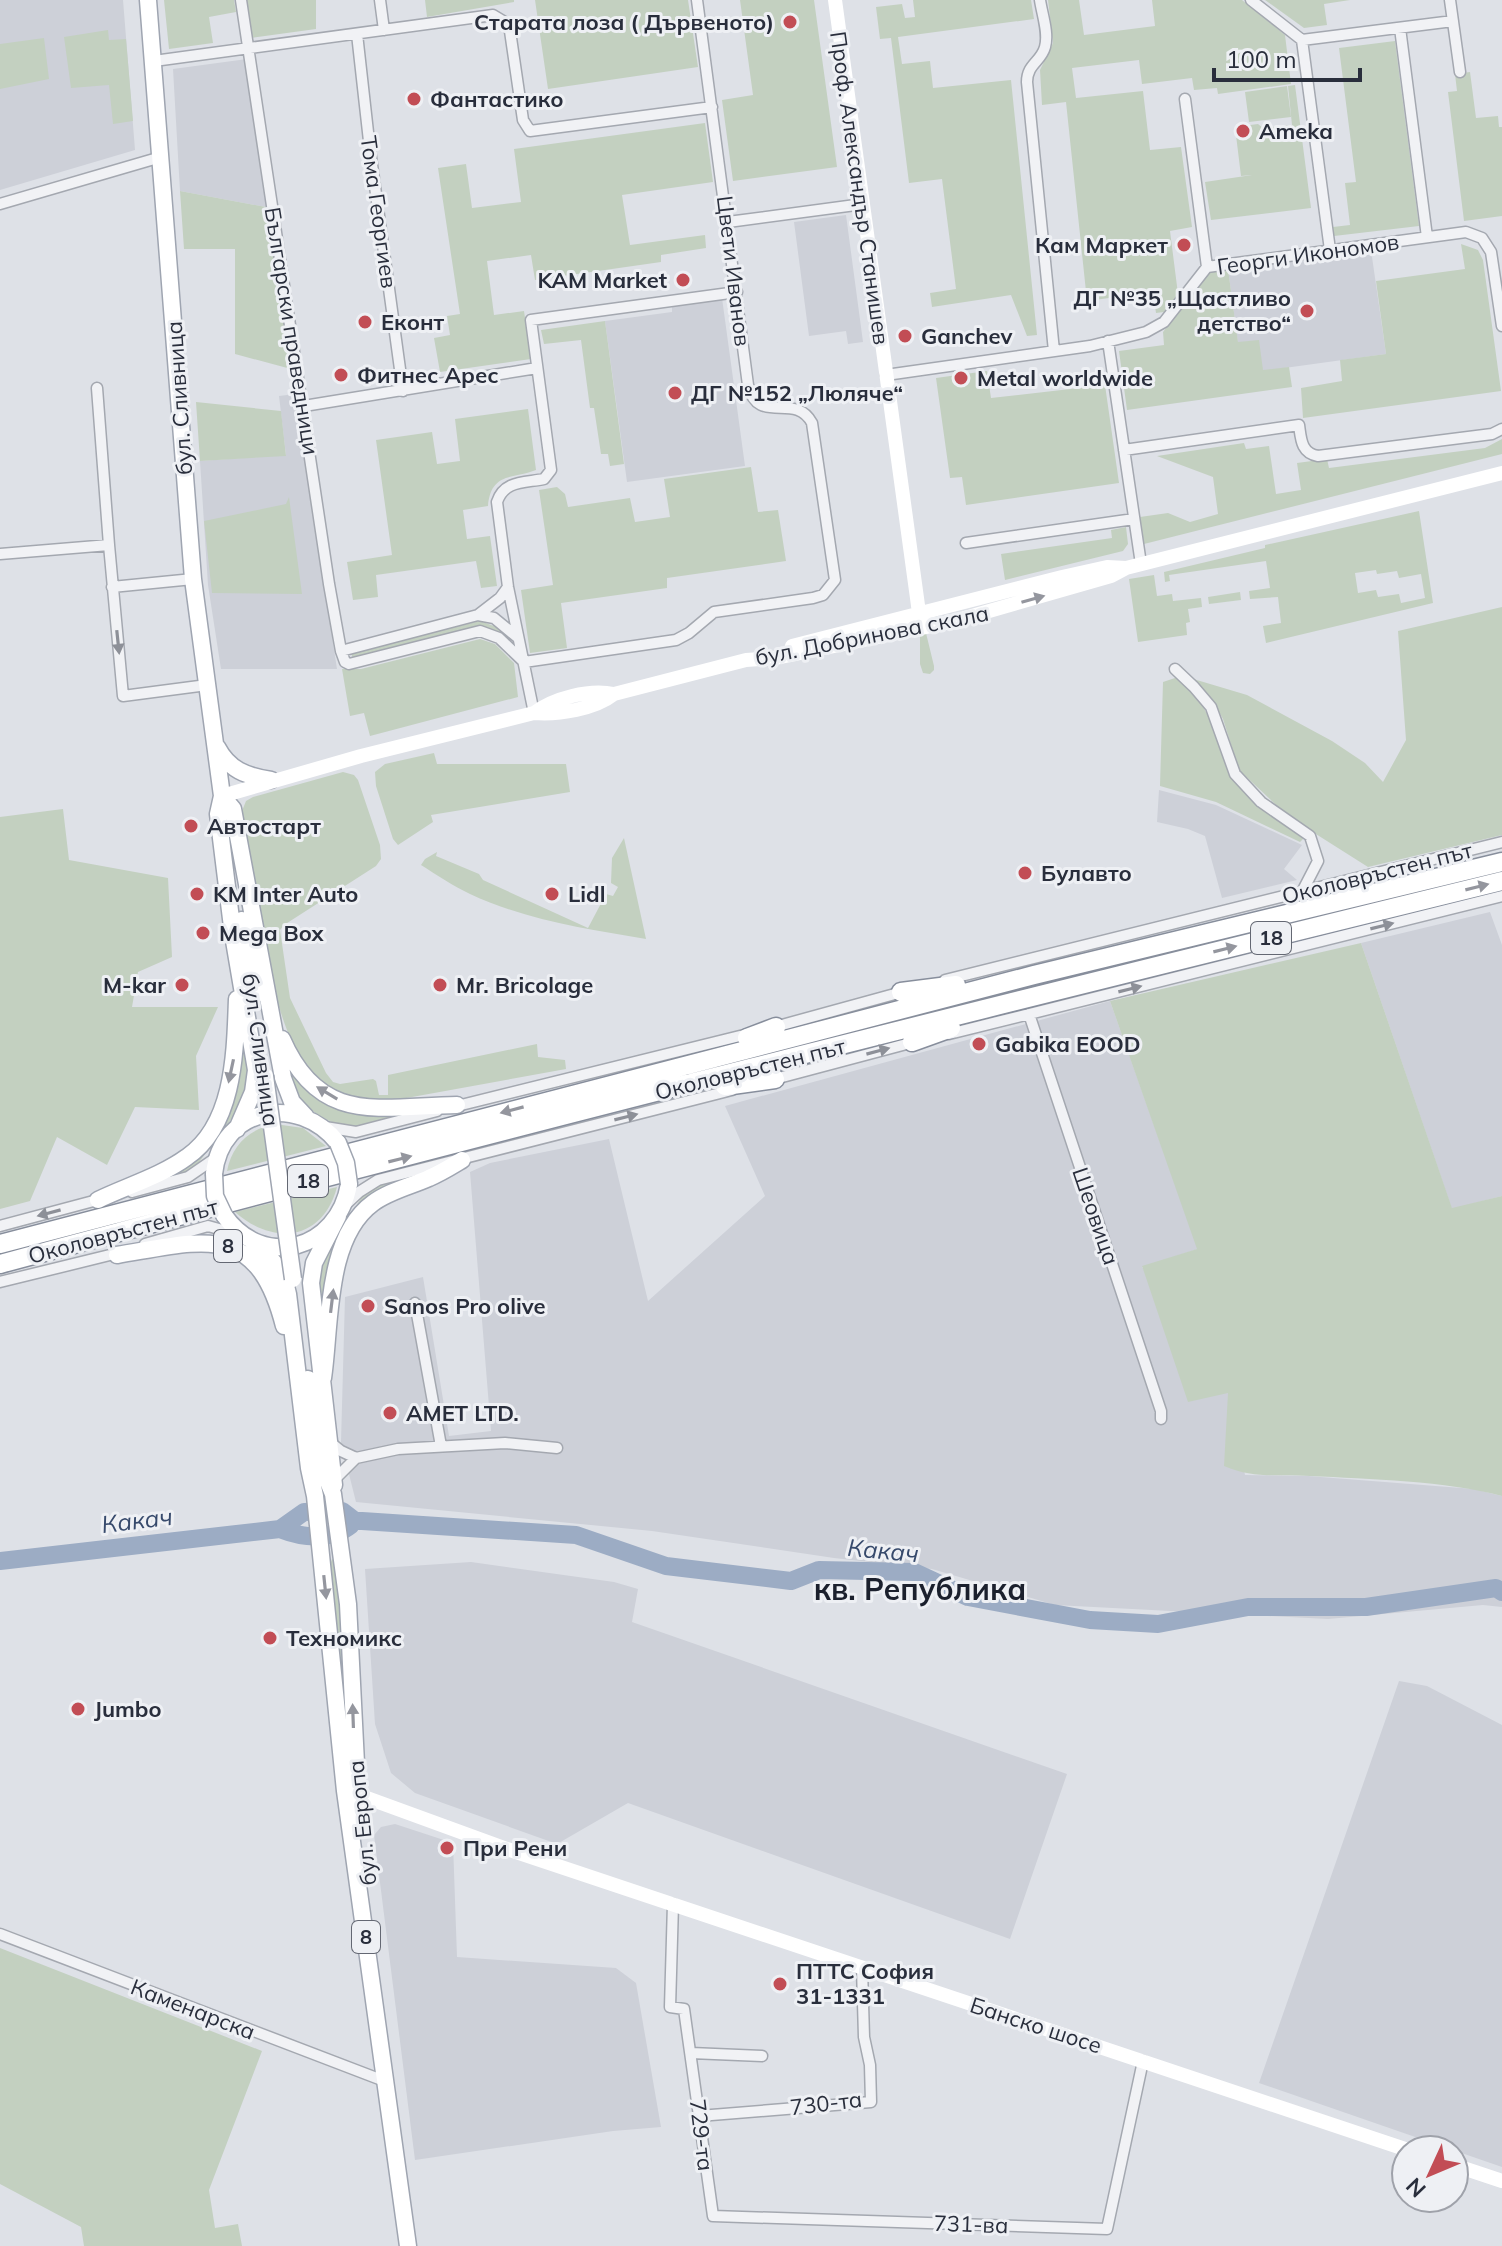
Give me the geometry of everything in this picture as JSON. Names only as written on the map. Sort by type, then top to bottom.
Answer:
[{"type":"highway","name":"Околовръстен път","points":[[0,1244],[1034,975],[1502,862]]},
{"type":"highway","name":"Околовръстен път","points":[[0,1264],[295,1184],[1502,881]]},
{"type":"highway","points":[[901,992],[1034,975]]},
{"type":"highway","points":[[912,1042],[1040,995]]},
{"type":"highway","points":[[654,1072],[776,1027]]},
{"type":"highway","points":[[635,1099],[775,1079]]},
{"type":"main road","name":"бул. Сливница","points":[[148,0],[193,579],[222,796],[218,814],[237,966],[256,1070],[253,1092],[237,1129]]},
{"type":"main road","points":[[214,741],[222,757],[236,771],[271,780]]},
{"type":"main road","name":"бул. Сливница","points":[[222,796],[233,809],[288,1094],[306,1117]]},
{"type":"main road","name":"бул. Сливница","points":[[225,861],[242,920],[279,1180]]},
{"type":"main road","name":"бул. Сливница","points":[[242,920],[243,873]]},
{"type":"main road","points":[[98,1200],[189,1156],[213,1129],[226,1094],[234,1055],[237,966]]},
{"type":"main road","points":[[271,1016],[299,1071],[312,1084],[342,1102],[373,1109],[457,1105]]},
{"type":"main road","name":"8","points":[[237,1129],[252,1119],[273,1113],[306,1117],[322,1126],[338,1143],[346,1163],[349,1184],[341,1212]]},
{"type":"main road","points":[[237,1129],[217,1157],[215,1196],[224,1215],[247,1238],[271,1247],[301,1244],[320,1235],[341,1212]]},
{"type":"main road","points":[[323,1378],[336,1270],[353,1224],[373,1203],[462,1160]]},
{"type":"main road","name":"бул. Европа","points":[[279,1180],[321,1464],[315,1496]]},
{"type":"main road","name":"бул. Европа","points":[[341,1212],[311,1273],[348,1604],[351,1792],[416,2246]]},
{"type":"main road","name":"бул. Европа","points":[[247,1238],[267,1254],[285,1279],[408,2246]]},
{"type":"main road","name":"8","points":[[117,1255],[213,1242],[227,1245],[247,1256],[269,1284],[295,1362]]},
{"type":"main road","name":"бул. Европа","points":[[321,1464],[334,1487]]},
{"type":"street","name":"Български праведници","points":[[241,0],[329,584],[343,656]]},
{"type":"street","points":[[380,0],[384,30]]},
{"type":"street","name":"Цвети Иванов","points":[[524,662],[676,640],[714,612],[823,595],[835,580],[812,423],[798,409],[762,406],[750,393],[697,0]]},
{"type":"street","name":"Проф. Александър Станишев","points":[[835,0],[919,613]]},
{"type":"street","points":[[1040,0],[1046,44],[1029,69],[1027,82],[1054,351]]},
{"type":"street","points":[[1251,0],[1302,40],[1330,250]]},
{"type":"street","points":[[1450,0],[1460,72]]},
{"type":"street","points":[[154,61],[493,15],[501,19],[510,31],[523,120],[527,128],[534,132],[712,107]]},
{"type":"street","points":[[1302,40],[1453,21]]},
{"type":"street","points":[[1400,28],[1427,237]]},
{"type":"street","name":"Тома Георгиев","points":[[357,34],[403,391]]},
{"type":"street","points":[[1185,99],[1207,267]]},
{"type":"street","points":[[0,204],[161,157]]},
{"type":"street","points":[[728,222],[863,204]]},
{"type":"street","name":"Георги Икономов","points":[[886,375],[1054,351],[1146,332],[1164,322],[1207,267],[1466,232],[1488,244],[1502,326]]},
{"type":"street","points":[[534,713],[508,587],[497,509],[499,495],[509,485],[544,479],[551,470],[531,320],[737,292]]},
{"type":"street","points":[[1108,341],[1134,519],[1134,566]]},
{"type":"street","points":[[304,406],[537,368]]},
{"type":"street","points":[[97,388],[123,696],[207,685]]},
{"type":"street","points":[[1124,450],[1299,425],[1303,447],[1309,454],[1318,456],[1492,434],[1502,429]]},
{"type":"street","name":"бул. Добринова скала","points":[[222,796],[271,780],[534,713],[547,704],[600,691],[614,694],[919,613],[1092,571],[1134,566],[1502,473]]},
{"type":"street","points":[[966,543],[1134,519]]},
{"type":"street","points":[[0,554],[109,545]]},
{"type":"street","name":"бул. Добринова скала","points":[[746,660],[776,658],[930,627],[1111,576],[1134,566]]},
{"type":"street","points":[[112,587],[193,579]]},
{"type":"street","points":[[343,656],[478,615],[500,598],[508,587]]},
{"type":"street","points":[[909,631],[919,613],[930,627]]},
{"type":"street","points":[[478,615],[494,618],[519,638]]},
{"type":"street","points":[[343,656],[354,663],[480,631],[499,638],[524,662]]},
{"type":"street","points":[[1175,669],[1211,707],[1235,774],[1261,802],[1310,836],[1318,861],[1302,892]]},
{"type":"street","name":"Околовръстен път","points":[[322,1126],[356,1132],[1502,842]]},
{"type":"street","name":"Околовръстен път","points":[[341,1212],[359,1192],[378,1180],[912,1042],[1502,896]]},
{"type":"street","name":"Шеовица","points":[[1029,1014],[1161,1411],[1161,1419]]},
{"type":"street","points":[[0,1226],[181,1180],[200,1171],[217,1157]]},
{"type":"street","points":[[117,1255],[208,1226],[247,1238]]},
{"type":"street","name":"8","points":[[0,1282],[117,1255]]},
{"type":"street","points":[[415,1303],[441,1446]]},
{"type":"street","points":[[330,1442],[356,1458],[398,1449],[441,1446],[505,1443],[557,1448]]},
{"type":"street","points":[[334,1487],[356,1458]]},
{"type":"street","name":"Банско шосе","points":[[351,1792],[498,1846],[1390,2144]]},
{"type":"street","name":"729-та","points":[[673,1904],[670,2007],[684,2009],[713,2216]]},
{"type":"street","name":"Каменарска","points":[[0,1934],[387,2082]]},
{"type":"street","name":"730-та","points":[[699,2116],[871,2102],[870,2065],[864,2037],[862,1968]]},
{"type":"street","points":[[691,2053],[762,2056]]},
{"type":"street","name":"731-ва","points":[[713,2216],[1107,2229],[1143,2061]]},
{"type":"street","points":[[1470,2170],[1502,2181]]},
{"type":"shaded area","points":[[0,0],[123,0],[135,150],[0,190]]},
{"type":"shaded area","points":[[247,59],[266,207],[180,191],[173,69]]},
{"type":"shaded area","points":[[846,215],[863,342],[848,344],[846,331],[809,336],[794,222]]},
{"type":"shaded area","name":"ДГ №35 „Щастливо детство“","points":[[1371,250],[1386,354],[1263,371],[1238,343],[1228,269]]},
{"type":"shaded area","name":"ДГ №152 „Люляче“","points":[[722,298],[745,466],[627,482],[605,321],[672,312],[672,305]]},
{"type":"shaded area","points":[[295,394],[337,669],[221,669],[208,585],[200,461],[286,455],[279,396]]},
{"type":"shaded area","points":[[1159,790],[1216,805],[1302,845],[1284,869],[1297,880],[1222,898],[1205,836],[1157,822]]},
{"type":"shaded area","points":[[1490,912],[1502,945],[1502,1196],[1452,1209],[1361,943]]},
{"type":"shaded area","points":[[1110,1001],[1198,1249],[1142,1267],[1228,1393],[1245,1475],[1308,1476],[1474,1489],[1502,1496],[1502,1607],[1483,1605],[1328,1619],[1055,1605],[932,1569],[652,1531],[356,1502],[341,1442],[345,1297],[423,1277],[449,1436],[491,1431],[470,1172],[490,1163],[609,1139],[648,1301],[765,1196],[725,1106]]},
{"type":"shaded area","points":[[471,1562],[614,1582],[638,1589],[632,1622],[1067,1774],[1010,1939],[628,1803],[557,1844],[415,1793],[391,1773],[375,1724],[365,1569]]},
{"type":"shaded area","points":[[1399,1681],[1427,1686],[1502,1725],[1502,2167],[1470,2156],[1470,2134],[1407,2134],[1259,2083]]},
{"type":"shaded area","points":[[395,1824],[453,1843],[457,1957],[616,1968],[636,1983],[661,2127],[613,2131],[415,2160],[374,1835],[381,1827]]},
{"type":"green space","points":[[164,0],[234,0],[236,12],[209,17],[213,43],[169,49]]},
{"type":"green space","points":[[245,0],[316,0],[316,29],[251,38]]},
{"type":"green space","points":[[425,0],[514,0],[514,2],[427,17]]},
{"type":"green space","points":[[535,0],[688,0],[698,67],[548,89]]},
{"type":"green space","points":[[740,0],[814,0],[837,167],[733,181],[722,100],[753,95]]},
{"type":"green space","points":[[913,0],[1031,0],[1034,19],[898,37],[902,64],[930,61],[933,88],[1011,80],[1037,335],[1027,336],[1011,295],[932,307],[930,293],[956,289],[942,179],[909,183],[891,38],[880,39],[876,7],[902,4],[905,18],[915,17]]},
{"type":"green space","points":[[1048,0],[1079,0],[1084,35],[1155,26],[1152,0],[1242,0],[1285,35],[1291,84],[1218,94],[1217,88],[1194,90],[1192,78],[1142,84],[1139,60],[1072,68],[1076,98],[1143,91],[1150,150],[1181,147],[1192,227],[1170,231],[1178,294],[1164,312],[1156,313],[1153,292],[1087,301],[1066,102],[1042,105],[1040,70],[1053,43]]},
{"type":"green space","points":[[1265,0],[1350,0],[1324,4],[1327,25],[1304,28]]},
{"type":"green space","points":[[108,30],[109,40],[126,39],[133,121],[113,124],[109,85],[71,88],[64,37]]},
{"type":"green space","points":[[44,38],[49,79],[0,89],[0,44]]},
{"type":"green space","points":[[1395,41],[1419,226],[1334,236],[1333,227],[1350,225],[1345,183],[1356,182],[1339,48]]},
{"type":"green space","points":[[1470,72],[1476,118],[1498,116],[1499,127],[1502,127],[1502,216],[1464,221],[1448,92],[1457,91],[1455,74]]},
{"type":"green space","points":[[1295,85],[1311,208],[1211,220],[1205,182],[1252,175],[1241,176],[1235,127],[1292,125],[1288,86]]},
{"type":"green space","points":[[1287,86],[1291,117],[1249,122],[1245,92]]},
{"type":"green space","points":[[705,123],[713,182],[622,195],[630,245],[705,235],[706,248],[661,255],[661,262],[535,280],[531,255],[487,261],[494,315],[524,311],[531,359],[440,372],[434,338],[450,335],[447,316],[460,314],[438,168],[466,164],[472,208],[521,202],[514,149]]},
{"type":"green space","points":[[180,191],[266,207],[291,369],[235,354],[235,249],[184,249]]},
{"type":"green space","points":[[1461,244],[1478,250],[1483,260],[1501,391],[1303,418],[1301,388],[1342,381],[1340,360],[1386,354],[1376,281],[1465,269]]},
{"type":"green space","points":[[1228,269],[1238,342],[1259,340],[1263,370],[1289,367],[1292,387],[1127,410],[1119,351],[1164,345],[1163,332],[1209,271]]},
{"type":"green space","points":[[605,321],[624,464],[610,466],[608,454],[601,454],[594,408],[590,408],[581,340],[544,344],[541,330]]},
{"type":"green space","points":[[987,371],[991,398],[1105,385],[1119,483],[966,505],[962,477],[950,478],[936,378]]},
{"type":"green space","points":[[196,402],[281,411],[286,456],[200,461]]},
{"type":"green space","points":[[528,409],[536,470],[498,482],[488,506],[463,510],[467,539],[490,536],[497,586],[481,588],[476,561],[376,575],[378,597],[353,600],[347,562],[392,555],[376,440],[432,432],[437,464],[460,461],[455,419]]},
{"type":"green space","points":[[1502,439],[1502,454],[1144,544],[1140,517],[1168,513],[1190,522],[1218,514],[1213,477],[1157,456],[1244,443],[1246,449],[1269,446],[1276,494],[1301,490],[1297,463],[1327,459],[1329,468],[1485,448]]},
{"type":"green space","points":[[751,467],[758,512],[778,510],[786,561],[667,578],[667,588],[561,603],[567,648],[530,653],[521,590],[553,585],[539,490],[557,487],[565,494],[568,507],[630,498],[635,522],[670,517],[664,479]]},
{"type":"green space","points":[[289,497],[302,594],[212,593],[204,521],[286,504]]},
{"type":"green space","points":[[1419,511],[1433,603],[1266,643],[1263,626],[1281,623],[1278,597],[1250,599],[1249,591],[1270,588],[1266,561],[1169,575],[1170,581],[1165,582],[1164,572],[1265,548],[1265,545]],"holes":[[[1376,570],[1377,574],[1397,571],[1399,578],[1421,574],[1425,598],[1401,603],[1399,594],[1378,597],[1376,590],[1358,593],[1355,573]]]},
{"type":"green space","points":[[1126,527],[1128,544],[1123,551],[1005,580],[1001,554],[1112,538],[1111,530]]},
{"type":"green space","points":[[1154,575],[1157,596],[1172,594],[1173,601],[1201,598],[1202,607],[1188,609],[1190,622],[1186,623],[1187,635],[1138,642],[1129,579]]},
{"type":"green space","points":[[1240,592],[1241,600],[1209,604],[1208,597]]},
{"type":"green space","points":[[1502,607],[1502,835],[1368,867],[1289,817],[1239,770],[1223,719],[1214,703],[1190,678],[1247,695],[1332,741],[1365,763],[1383,782],[1406,740],[1398,631]]},
{"type":"green space","points":[[480,621],[505,630],[502,635],[480,627],[353,659],[351,653]]},
{"type":"green space","points":[[926,633],[934,666],[930,674],[923,673],[920,664],[920,634]]},
{"type":"green space","points":[[480,639],[495,644],[514,663],[518,697],[370,736],[364,713],[350,716],[342,669],[361,669]]},
{"type":"green space","points":[[1178,677],[1199,699],[1215,729],[1232,777],[1253,802],[1301,834],[1303,839],[1300,842],[1216,802],[1160,786],[1163,682]]},
{"type":"green space","points":[[434,753],[437,764],[566,764],[570,792],[431,815],[433,822],[398,845],[393,839],[376,786],[375,772],[385,764]]},
{"type":"green space","points":[[343,772],[354,775],[358,780],[380,845],[381,859],[376,866],[280,930],[290,998],[326,1073],[333,1082],[340,1084],[373,1079],[379,1095],[388,1095],[388,1075],[537,1044],[538,1057],[565,1060],[566,1069],[390,1101],[345,1094],[325,1083],[307,1067],[282,1016],[272,982],[242,811],[246,801],[253,797]]},
{"type":"green space","points":[[63,809],[69,860],[168,878],[172,957],[138,972],[132,1007],[218,1007],[196,1056],[199,1110],[135,1107],[107,1165],[57,1137],[30,1201],[0,1209],[0,817]]},
{"type":"green space","points":[[624,838],[646,939],[556,922],[513,911],[464,891],[421,865],[437,852],[436,856],[479,874],[483,880],[588,928],[606,894],[613,896],[618,887],[611,883],[612,858]]},
{"type":"green space","points":[[1361,943],[1452,1208],[1502,1196],[1502,1496],[1407,1482],[1256,1474],[1224,1466],[1228,1393],[1188,1402],[1142,1266],[1197,1249],[1110,1001]]},
{"type":"green space","points":[[240,1023],[252,1073],[241,1106],[194,1169],[177,1177],[140,1184],[213,1139]]},
{"type":"green space","points":[[283,1055],[313,1090],[419,1110],[369,1126],[343,1126],[330,1121],[297,1099]]},
{"type":"green space","points":[[275,1124],[303,1128],[326,1146],[227,1171],[233,1153],[243,1140],[257,1130]]},
{"type":"green space","points":[[426,1173],[364,1205],[321,1336],[318,1262],[362,1197],[373,1187]]},
{"type":"green space","points":[[337,1187],[330,1205],[320,1218],[309,1228],[295,1232],[265,1230],[235,1212]]},
{"type":"green space","points":[[332,1559],[336,1561],[341,1606],[344,1680],[340,1682],[330,1565]]},
{"type":"green space","points":[[0,1948],[262,2051],[209,2190],[215,2228],[238,2224],[242,2246],[84,2246],[81,2227],[0,2184]]},
{"type":"waterway","name":"Какач","points":[[280,1529],[304,1512],[342,1511],[355,1521],[576,1535],[666,1566],[791,1581],[819,1570],[914,1572],[968,1597],[1090,1620],[1158,1624],[1248,1607],[1366,1607],[1496,1588],[1502,1592]]},
{"type":"waterway","name":"Какач","points":[[0,1561],[280,1529],[307,1536],[326,1536],[351,1525]]},
{"type":"place","name":"Старата лоза ( Дървеното)","points":[[790,22]]},
{"type":"place","name":"Фантастико","points":[[414,99]]},
{"type":"place","name":"Ameka","points":[[1243,131]]},
{"type":"place","name":"Кам Маркет","points":[[1184,245]]},
{"type":"place","name":"KAM Market","points":[[683,280]]},
{"type":"place","name":"ДГ №35 „Щастливо детство“","points":[[1307,311]]},
{"type":"place","name":"Еконт","points":[[365,322]]},
{"type":"place","name":"Ganchev","points":[[905,336]]},
{"type":"place","name":"Фитнес Арес","points":[[341,375]]},
{"type":"place","name":"Metal worldwide","points":[[961,378]]},
{"type":"place","name":"ДГ №152 „Люляче“","points":[[675,393]]},
{"type":"place","name":"Автостарт","points":[[191,826]]},
{"type":"place","name":"Булавто","points":[[1025,873]]},
{"type":"place","name":"KM Inter Auto","points":[[197,894]]},
{"type":"place","name":"Lidl","points":[[552,894]]},
{"type":"place","name":"Mega Box","points":[[203,933]]},
{"type":"place","name":"M-kar","points":[[182,985]]},
{"type":"place","name":"Mr. Bricolage","points":[[440,985]]},
{"type":"place","name":"Gabika EOOD","points":[[979,1044]]},
{"type":"place","name":"Sanos Pro olive","points":[[368,1306]]},
{"type":"place","name":"AMET LTD.","points":[[390,1413]]},
{"type":"place","name":"Техномикс","points":[[270,1638]]},
{"type":"place","name":"Jumbo","points":[[78,1709]]},
{"type":"place","name":"При Рени","points":[[447,1848]]},
{"type":"place","name":"ПТТС София 31-1331","points":[[780,1984]]},
{"type":"district","name":"кв. Република","points":[[920,1590]]}]
